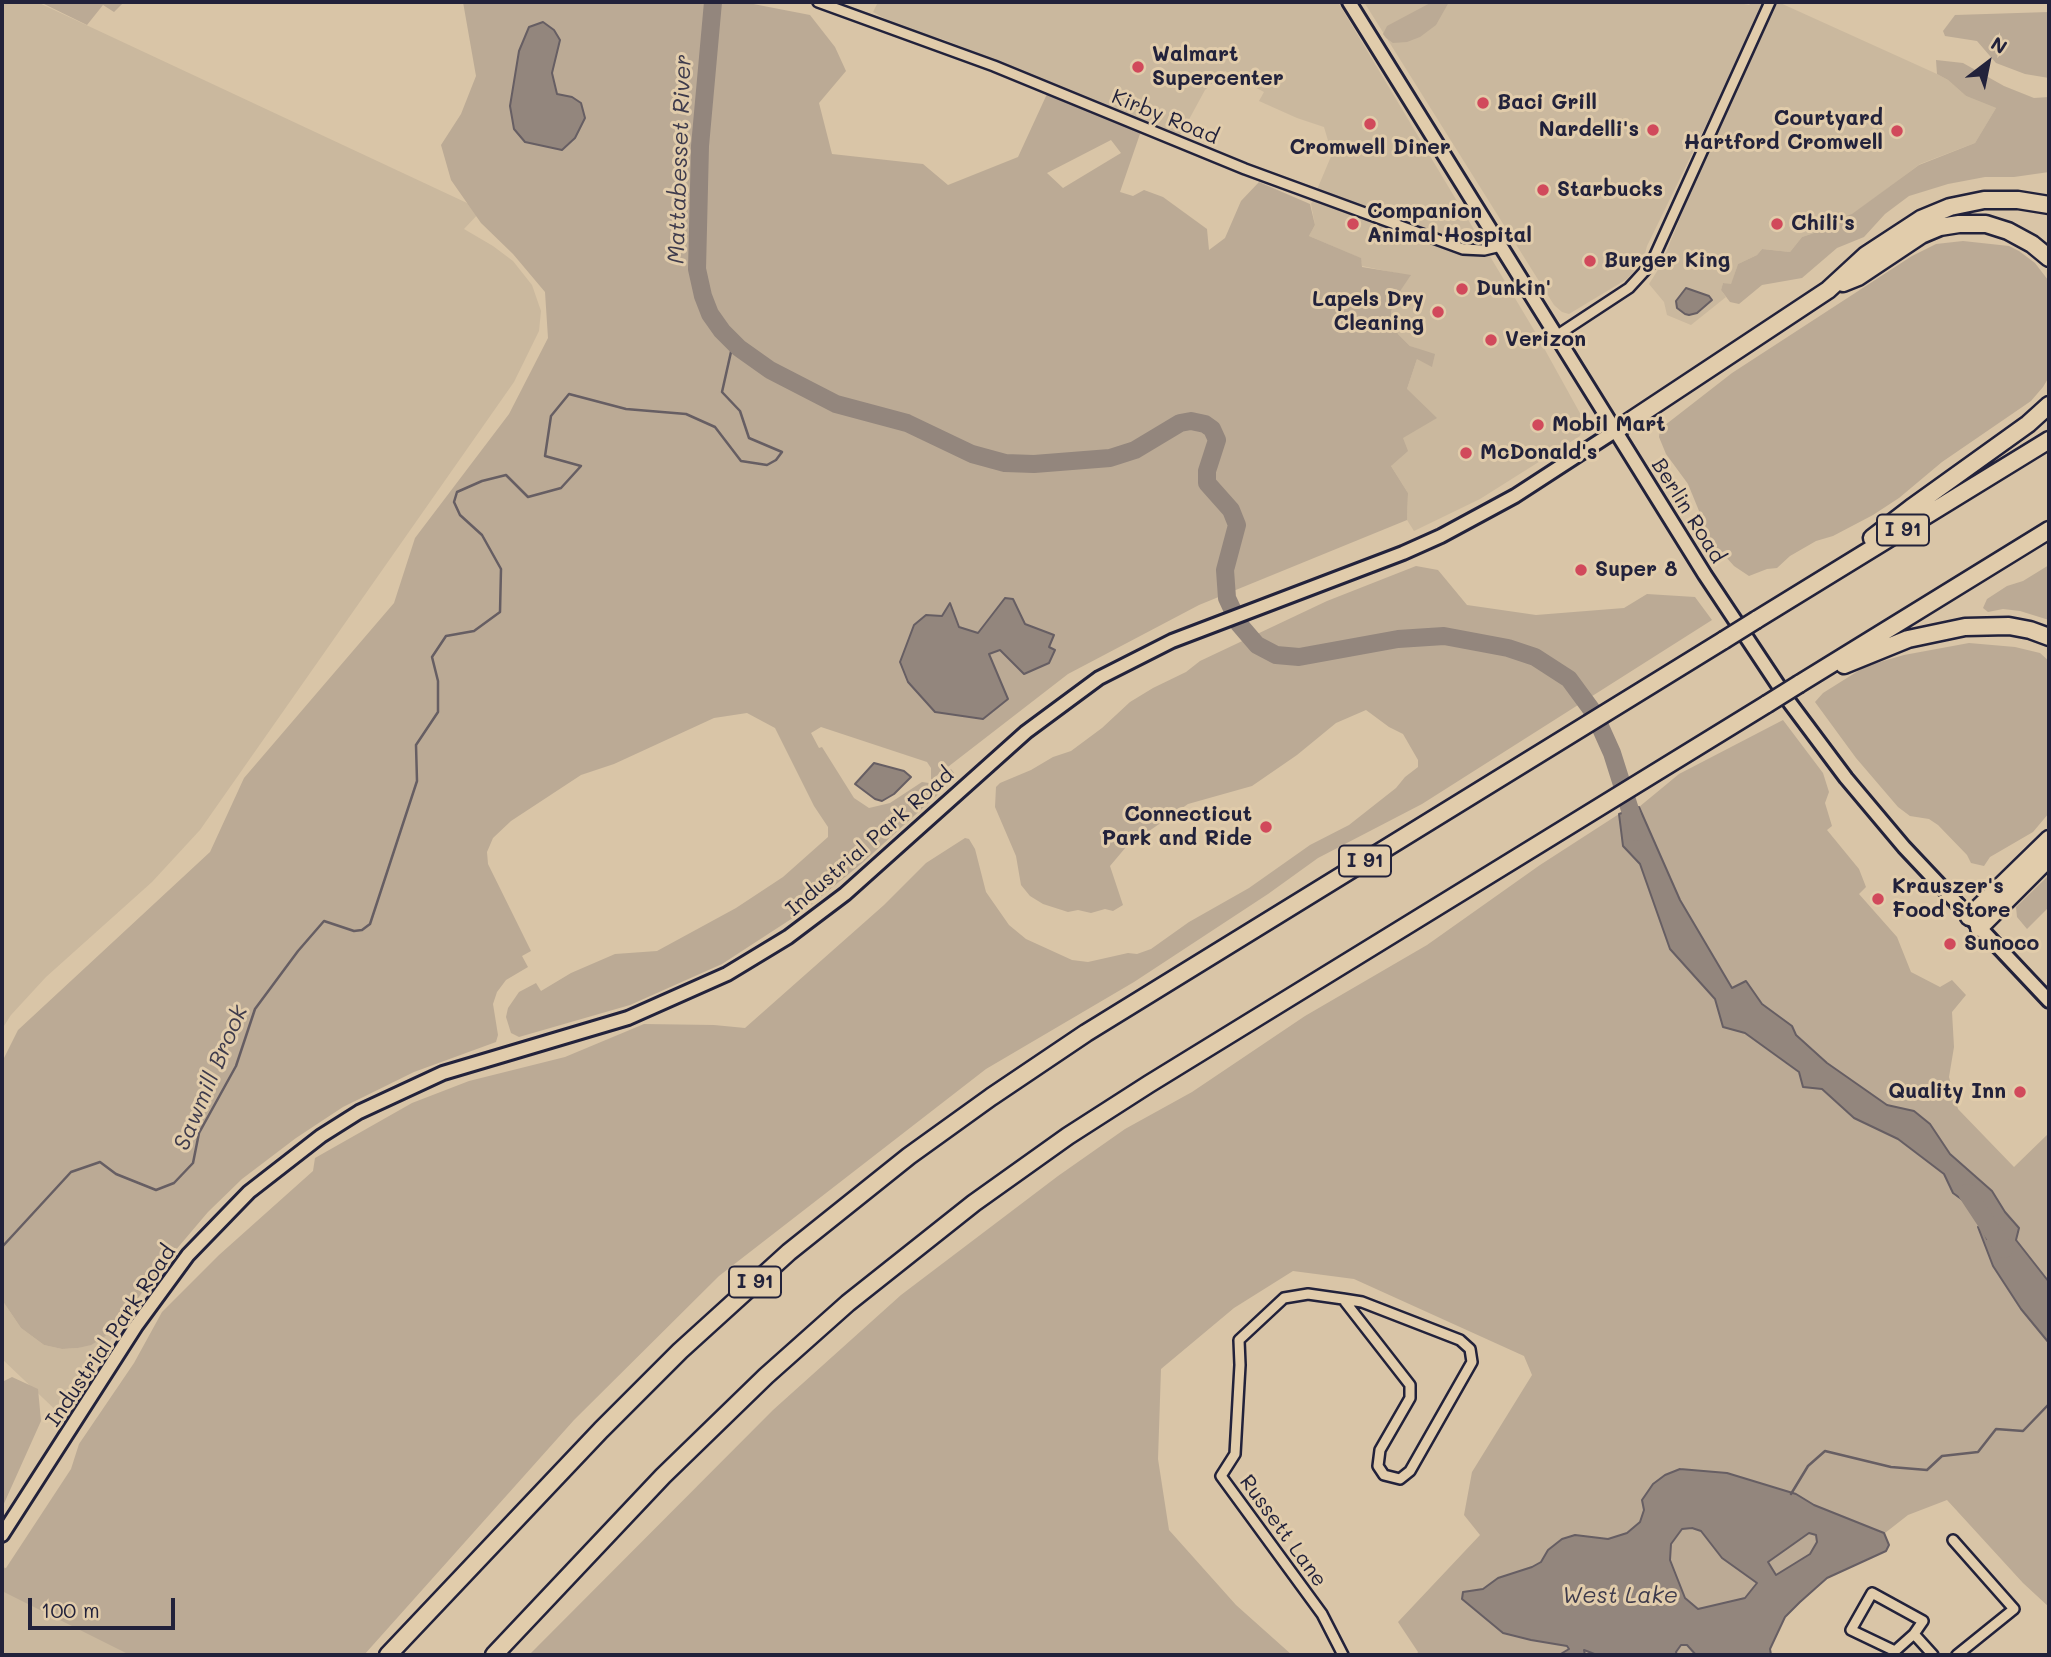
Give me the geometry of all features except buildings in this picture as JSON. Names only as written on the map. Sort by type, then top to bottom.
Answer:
[{"type":"highway","points":[[1615,431],[1828,290],[1886,240],[1914,223],[1963,204],[1992,200],[2018,200],[2049,205]]},
{"type":"highway","points":[[1828,290],[1857,277],[1922,235],[1952,225],[1980,223],[2002,228],[2026,239],[2049,258]]},
{"type":"highway","points":[[1825,578],[1911,508],[2028,424],[2049,405]]},
{"type":"highway","name":"I 91","points":[[388,1655],[574,1458],[680,1351],[771,1268],[880,1178],[990,1097],[1086,1033],[2049,440]]},
{"type":"highway","points":[[494,1655],[663,1476],[747,1393],[848,1303],[948,1222],[1037,1157],[1109,1109],[2049,530]]},
{"type":"highway","points":[[1804,681],[1908,639],[1948,629],[1982,625],[2009,626],[2049,637]]},
{"type":"highway","points":[[1974,923],[2049,839]]},
{"type":"highway","points":[[1974,923],[2049,858]]},
{"type":"street","name":"Kirby Road","points":[[818,2],[994,66],[1245,169],[1463,249],[1484,250],[1501,246]]},
{"type":"street","name":"Berlin Road","points":[[1349,2],[1718,595],[1804,723],[1879,818],[2049,1001]]},
{"type":"street","points":[[1556,335],[1629,288],[1651,264],[1770,2]]},
{"type":"street","name":"Industrial Park Road","points":[[2,1535],[161,1290],[218,1222],[249,1192],[284,1163],[349,1118],[400,1091],[484,1059],[628,1018],[737,969],[788,937],[845,894],[1009,746],[1062,703],[1099,678],[1136,658],[1207,627],[1441,536],[1530,487],[1615,431]]},
{"type":"street","name":"Russett Lane","points":[[1343,1299],[1409,1385],[1410,1398],[1380,1450],[1378,1466],[1384,1475],[1400,1479],[1410,1471],[1472,1362],[1470,1349],[1460,1340],[1362,1303],[1343,1299],[1308,1294],[1283,1298],[1239,1340],[1241,1366],[1235,1454],[1221,1476],[1322,1614],[1343,1655]]},
{"type":"street","points":[[1953,1540],[2014,1609],[1958,1655]]},
{"type":"street","points":[[1872,1593],[1923,1622],[1914,1634],[1895,1651],[1851,1630],[1872,1593]]},
{"type":"street","points":[[1914,1634],[1933,1655]]},
{"type":"shaded area","points":[[2,2],[37,2],[482,210],[464,229],[513,261],[532,285],[541,311],[539,331],[514,382],[200,830],[152,882],[46,977],[11,1015],[2,1029]]},
{"type":"shaded area","points":[[40,2],[124,2],[114,12],[103,5],[87,25]]},
{"type":"shaded area","points":[[463,2],[743,2],[810,15],[835,47],[846,71],[819,103],[832,154],[923,164],[948,185],[1018,157],[1047,94],[1141,131],[1120,192],[1133,196],[1144,190],[1163,197],[1207,229],[1209,250],[1225,238],[1241,201],[1259,182],[1310,204],[1315,225],[1309,236],[1361,258],[1362,267],[1411,275],[1393,302],[1391,314],[1398,334],[1410,346],[1435,354],[1432,367],[1417,359],[1407,389],[1437,418],[1403,438],[1408,451],[1391,466],[1408,493],[1407,520],[1199,605],[1068,674],[931,780],[931,768],[927,762],[821,727],[811,733],[819,748],[822,747],[854,798],[869,808],[890,803],[922,782],[929,783],[951,769],[957,777],[861,864],[802,912],[722,964],[630,1005],[519,1037],[511,1033],[506,1017],[508,1008],[519,992],[536,983],[541,991],[571,973],[615,954],[657,951],[736,908],[783,877],[828,837],[828,827],[814,806],[775,728],[747,713],[714,718],[614,764],[581,775],[511,821],[493,838],[487,852],[488,864],[531,951],[522,956],[528,967],[506,980],[497,992],[493,1004],[498,1035],[496,1042],[414,1072],[343,1107],[296,1138],[242,1179],[208,1212],[152,1278],[121,1323],[103,1338],[78,1348],[62,1349],[44,1345],[21,1328],[2,1300],[2,1062],[18,1030],[210,852],[244,778],[394,603],[415,538],[509,414],[548,338],[545,292],[513,254],[481,223],[451,180],[441,145],[461,114],[476,76]],"holes":[[[1111,140],[1121,153],[1063,188],[1047,173]]]},
{"type":"shaded area","points":[[878,2],[1338,2],[1534,330],[1581,415],[1583,425],[1580,436],[1480,499],[1414,531],[1407,520],[1408,493],[1391,466],[1403,438],[1407,389],[1417,359],[1434,355],[1410,346],[1398,334],[1391,314],[1393,302],[1410,276],[1362,266],[1360,258],[1309,236],[1315,225],[1311,204],[1332,154],[1324,127],[1259,101],[1264,92],[1225,71],[1205,90],[1180,136],[945,40],[900,27],[873,12]]},
{"type":"shaded area","points":[[1364,2],[1742,2],[1749,5],[1752,2],[1766,2],[1647,246],[1643,261],[1627,279],[1569,314],[1554,305]]},
{"type":"shaded area","points":[[1432,2],[1449,2],[1436,25],[1420,37],[1393,43],[1383,34],[1387,26]]},
{"type":"shaded area","points":[[1778,2],[1937,74],[1966,96],[1996,108],[1975,143],[1920,164],[1852,215],[1830,222],[1823,230],[1802,237],[1790,252],[1762,249],[1757,255],[1738,264],[1731,285],[1723,283],[1721,290],[1726,297],[1691,325],[1667,315],[1664,302],[1649,284],[1661,265],[1695,181]]},
{"type":"shaded area","points":[[2049,12],[2049,78],[2025,74],[1996,63],[1977,41],[1945,36],[1943,31],[1955,15]]},
{"type":"shaded area","points":[[1936,60],[1963,63],[2004,86],[2034,98],[2049,97],[2049,172],[2014,177],[1985,177],[1948,184],[1909,196],[1885,214],[1864,237],[1837,248],[1802,278],[1762,285],[1739,304],[1730,302],[1721,290],[1723,283],[1731,284],[1738,264],[1757,255],[1762,249],[1790,252],[1802,237],[1823,230],[1830,222],[1852,214],[1919,165],[1975,143],[1996,108],[1966,96],[1937,74]]},
{"type":"shaded area","points":[[1963,241],[2009,246],[2035,263],[2048,280],[2049,377],[2043,387],[2031,401],[1942,462],[1899,498],[1873,515],[1833,536],[1816,541],[1790,556],[1777,568],[1749,576],[1734,566],[1715,550],[1688,484],[1666,454],[1659,437],[1660,429],[1732,373],[1912,256],[1936,244]]},
{"type":"shaded area","points":[[2049,565],[2049,620],[2020,611],[2003,609],[1988,612],[1983,608],[1987,599]]},
{"type":"shaded area","points":[[1416,566],[1438,570],[1467,605],[1536,615],[1624,608],[1647,594],[1695,597],[1712,620],[1422,804],[1318,858],[1134,982],[986,1069],[719,1276],[574,1420],[364,1655],[130,1655],[2,1591],[2,1569],[6,1568],[71,1469],[79,1444],[134,1363],[162,1312],[219,1255],[313,1171],[315,1158],[412,1103],[469,1081],[565,1057],[644,1024],[745,1028],[884,905],[926,863],[965,838],[969,839],[975,849],[986,892],[1009,925],[1026,939],[1072,960],[1088,962],[1151,949],[1189,922],[1249,888],[1310,845],[1349,825],[1418,767],[1418,760],[1403,734],[1366,710],[1336,723],[1297,755],[1252,786],[1188,804],[1126,847],[1110,866],[1123,905],[1113,911],[1105,909],[1091,913],[1078,910],[1068,912],[1043,904],[1030,896],[1021,885],[1016,856],[995,807],[996,787],[1053,757],[1071,751],[1102,728],[1130,702],[1186,672],[1200,661],[1327,601]]},
{"type":"shaded area","points":[[1969,643],[2015,647],[2040,653],[2049,661],[2049,813],[2033,832],[1990,857],[1984,866],[1971,863],[1967,855],[1938,825],[1929,819],[1910,816],[1898,807],[1856,758],[1815,702],[1823,693],[1866,666],[1904,655]]},
{"type":"shaded area","points":[[1783,720],[1823,773],[1829,792],[1825,803],[1832,826],[1827,830],[1859,869],[1866,887],[1859,894],[1897,937],[1911,972],[1940,987],[1952,980],[1966,995],[1952,1012],[1954,1047],[1949,1077],[1958,1109],[2014,1167],[2049,1133],[2049,1282],[2016,1240],[2019,1228],[1992,1191],[1950,1154],[1930,1124],[1914,1111],[1887,1105],[1827,1063],[1796,1035],[1792,1026],[1762,1004],[1746,981],[1732,988],[1680,900],[1639,807],[1679,774]]},
{"type":"shaded area","points":[[1619,814],[1623,846],[1640,864],[1670,949],[1715,999],[1723,1026],[1745,1033],[1821,1089],[1854,1118],[1898,1139],[1944,1174],[1953,1193],[1983,1215],[1990,1225],[1994,1236],[1986,1239],[1993,1266],[2021,1309],[2049,1343],[2049,1607],[2023,1583],[1947,1500],[1908,1515],[1885,1533],[1889,1545],[1886,1551],[1827,1578],[1785,1617],[1770,1649],[1771,1655],[1416,1655],[1418,1652],[1398,1622],[1480,1535],[1464,1515],[1472,1472],[1532,1375],[1524,1356],[1354,1279],[1293,1271],[1234,1308],[1161,1369],[1158,1459],[1169,1530],[1236,1605],[1292,1655],[529,1655],[773,1410],[901,1295],[1058,1176],[1125,1129],[1192,1092],[1305,1016],[1427,945],[1540,865]]},
{"type":"shaded area","points":[[2049,875],[2049,907],[2027,929],[2017,917],[2016,907]]},
{"type":"shaded area","points":[[2,1300],[21,1328],[44,1345],[62,1349],[78,1348],[103,1338],[121,1323],[64,1418],[2,1359]]},
{"type":"shaded area","points":[[12,1377],[38,1389],[41,1421],[2,1508],[2,1382]]},
{"type":"shaded area","points":[[2,1566],[173,1655],[2,1655]]},
{"type":"water","points":[[543,22],[554,30],[560,40],[552,73],[557,94],[572,97],[581,103],[585,118],[575,138],[562,150],[525,142],[514,129],[510,106],[519,51],[529,27]]},
{"type":"water","points":[[1686,288],[1709,296],[1712,300],[1697,313],[1685,314],[1677,308],[1676,301]]},
{"type":"water","points":[[1005,598],[1013,599],[1025,624],[1054,635],[1049,647],[1055,650],[1049,663],[1024,674],[1000,650],[989,654],[1008,699],[983,719],[935,712],[908,682],[900,662],[914,625],[926,615],[942,616],[950,603],[959,627],[978,633]]},
{"type":"water","points":[[874,763],[904,771],[911,777],[894,794],[882,801],[875,799],[855,784]]},
{"type":"water","points":[[1639,807],[1680,900],[1732,988],[1746,981],[1762,1004],[1792,1026],[1796,1035],[1827,1063],[1887,1105],[1914,1111],[1930,1124],[1950,1154],[1992,1191],[2019,1228],[2016,1240],[2049,1282],[2049,1343],[2021,1309],[1993,1266],[1978,1227],[1982,1226],[1987,1239],[1994,1236],[1990,1225],[1983,1215],[1953,1193],[1944,1174],[1898,1139],[1854,1118],[1822,1089],[1803,1087],[1799,1072],[1745,1033],[1723,1027],[1715,999],[1670,949],[1640,864],[1623,846],[1619,814]]},
{"type":"water","name":"West Lake","points":[[1680,1469],[1727,1473],[1796,1494],[1814,1505],[1884,1533],[1889,1545],[1886,1551],[1827,1578],[1800,1602],[1785,1617],[1770,1649],[1771,1655],[1696,1655],[1687,1645],[1681,1645],[1677,1655],[1597,1655],[1584,1650],[1585,1655],[1559,1655],[1569,1649],[1567,1646],[1503,1633],[1462,1599],[1463,1592],[1483,1589],[1498,1578],[1541,1562],[1548,1550],[1562,1539],[1575,1535],[1608,1539],[1627,1533],[1640,1522],[1644,1510],[1642,1500],[1653,1484]],"holes":[[[1682,1529],[1701,1531],[1722,1558],[1757,1583],[1745,1598],[1698,1609],[1685,1598],[1670,1560],[1671,1544]],[[1809,1533],[1816,1535],[1817,1542],[1810,1554],[1776,1575],[1768,1562]]]},
{"type":"waterway","name":"Mattabesset River","points":[[713,2],[700,146],[697,269],[710,314],[739,348],[770,370],[836,404],[907,423],[972,454],[1005,463],[1034,464],[1110,458],[1135,450],[1180,423],[1191,421],[1205,424],[1212,429],[1217,440],[1207,471],[1207,483],[1231,510],[1237,525],[1225,570],[1227,598],[1239,624],[1257,645],[1276,655],[1299,657],[1398,639],[1444,636],[1508,648],[1535,657],[1569,679],[1594,713],[1612,753],[1637,832]]},
{"type":"waterway","name":"Sawmill Brook","points":[[2,1247],[71,1172],[100,1162],[116,1174],[156,1190],[174,1183],[193,1163],[199,1133],[236,1066],[255,1009],[298,951],[324,921],[354,931],[362,930],[370,924],[417,781],[416,745],[438,712],[438,681],[432,657],[446,636],[474,631],[500,612],[501,569],[482,535],[460,515],[454,502],[457,492],[482,481],[506,475],[528,497],[561,488],[581,466],[545,456],[551,416],[569,394],[626,409],[686,414],[715,427],[741,461],[767,465],[776,460],[782,452],[749,438],[740,411],[722,392],[733,343]]},
{"type":"waterway","name":"Mattabesset River","points":[[1967,1193],[2004,1249]]},
{"type":"waterway","points":[[1791,1494],[1808,1466],[1825,1451],[1891,1467],[1927,1470],[1942,1456],[1978,1452],[1996,1429],[2023,1431],[2049,1404]]},
{"type":"place","name":"Walmart Supercenter","points":[[1138,67]]},
{"type":"place","name":"Baci Grill","points":[[1483,103]]},
{"type":"place","name":"Cromwell Diner","points":[[1370,124]]},
{"type":"place","name":"Nardelli's","points":[[1653,130]]},
{"type":"place","name":"Courtyard Hartford Cromwell","points":[[1897,131]]},
{"type":"place","name":"Starbucks","points":[[1543,190]]},
{"type":"place","name":"Companion Animal Hospital","points":[[1353,224]]},
{"type":"place","name":"Chili's","points":[[1777,224]]},
{"type":"place","name":"Burger King","points":[[1590,261]]},
{"type":"place","name":"Dunkin'","points":[[1462,289]]},
{"type":"place","name":"Lapels Dry Cleaning","points":[[1438,312]]},
{"type":"place","name":"Verizon","points":[[1491,340]]},
{"type":"place","name":"Mobil Mart","points":[[1538,425]]},
{"type":"place","name":"McDonald's","points":[[1466,453]]},
{"type":"place","name":"Super 8","points":[[1581,570]]},
{"type":"place","name":"Connecticut Park and Ride","points":[[1266,827]]},
{"type":"place","name":"Krauszer's Food Store","points":[[1878,899]]},
{"type":"place","name":"Sunoco","points":[[1950,944]]},
{"type":"place","name":"Quality Inn","points":[[2020,1092]]}]
